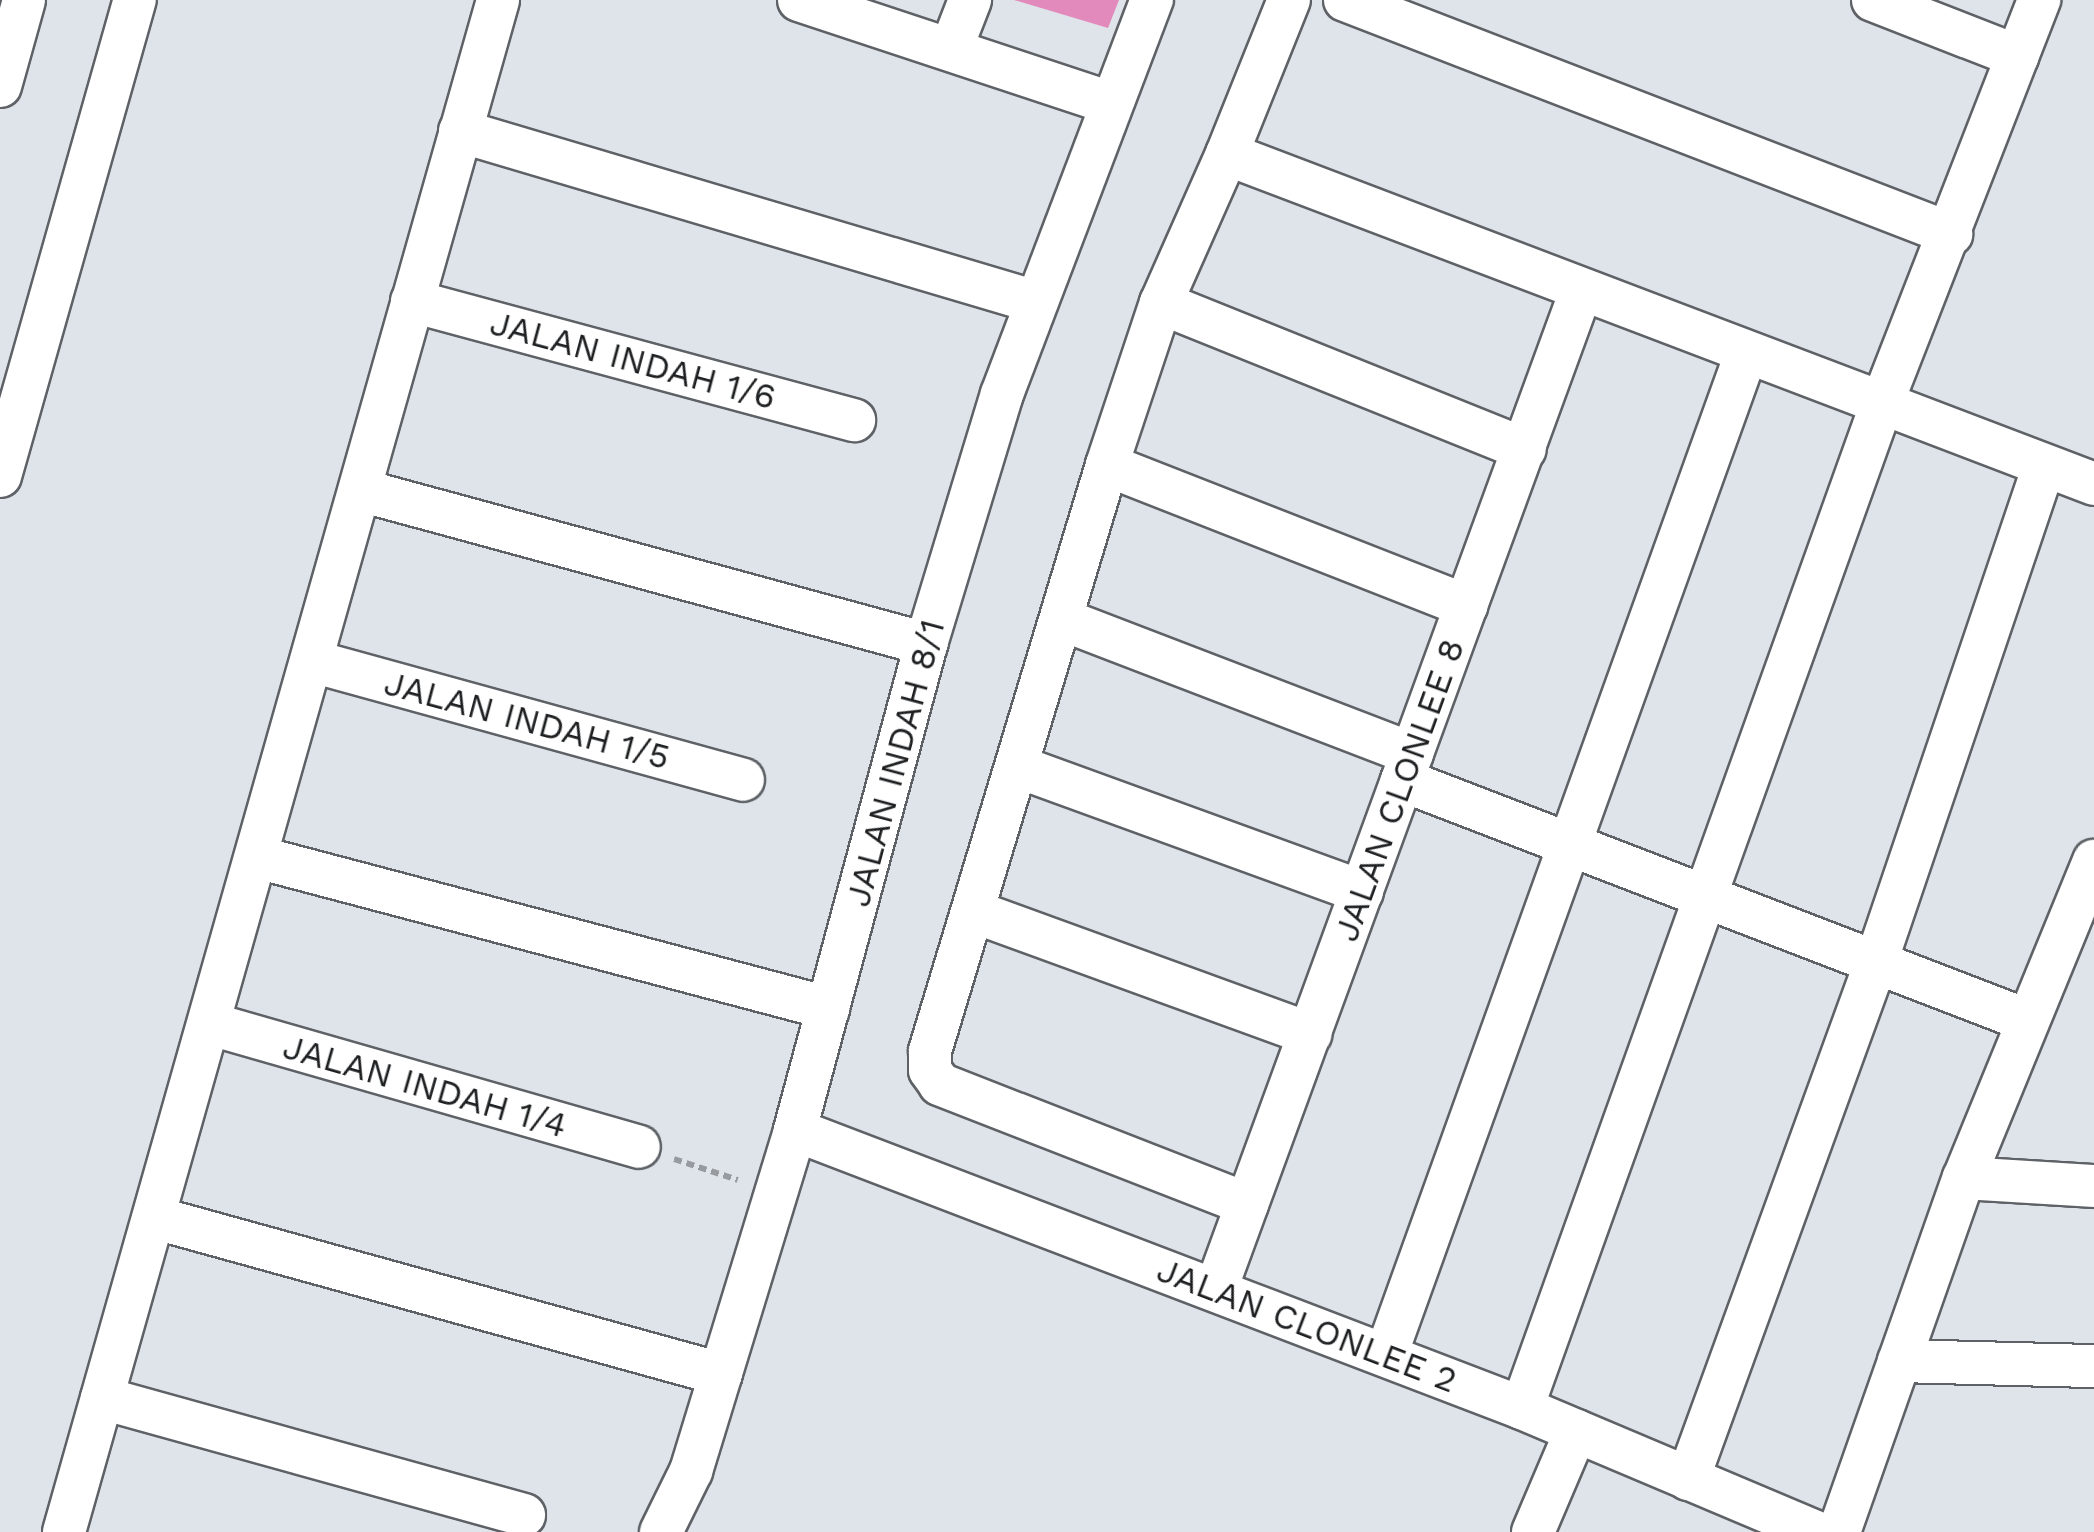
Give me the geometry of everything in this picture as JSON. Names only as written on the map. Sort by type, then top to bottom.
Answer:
[{"type":"street","points":[[0,86],[24,0]]},
{"type":"street","points":[[0,476],[135,0]]},
{"type":"street","points":[[64,1532],[498,0]]},
{"type":"street","points":[[799,0],[1110,102]]},
{"type":"street","points":[[950,49],[970,0]]},
{"type":"street","name":"JALAN INDAH 8/1","points":[[661,1532],[690,1471],[795,1130],[926,644],[1033,301],[1152,0]]},
{"type":"street","points":[[1247,1204],[940,1084],[930,1070],[930,1051],[1020,767],[1107,465],[1160,303],[1227,154],[1289,0]]},
{"type":"street","points":[[1344,0],[1951,234]]},
{"type":"street","points":[[1873,0],[2016,56]]},
{"type":"street","points":[[1522,1408],[1882,403],[2039,0]]},
{"type":"street","points":[[460,131],[1033,301]]},
{"type":"street","points":[[1227,154],[1581,292],[2094,484]]},
{"type":"street","name":"JALAN CLONLEE 8","points":[[1216,1289],[1581,292]]},
{"type":"street","name":"JALAN INDAH 1/6","points":[[412,301],[854,420]]},
{"type":"street","points":[[1160,303],[1525,449]]},
{"type":"street","points":[[1386,1355],[1574,846],[1746,354]]},
{"type":"street","points":[[1107,465],[1466,606]]},
{"type":"street","points":[[1688,1479],[1875,965],[2044,466]]},
{"type":"street","points":[[360,490],[926,644]]},
{"type":"street","points":[[1061,619],[1407,767],[1574,846],[2026,1020]]},
{"type":"street","name":"JALAN INDAH 1/5","points":[[312,661],[743,780]]},
{"type":"street","points":[[1020,767],[1362,892]]},
{"type":"street","points":[[257,858],[828,1008]]},
{"type":"street","points":[[1839,1532],[1964,1178],[2094,861]]},
{"type":"street","points":[[975,912],[1310,1034]]},
{"type":"street","name":"JALAN INDAH 1/4","points":[[210,1024],[640,1147]]},
{"type":"street","name":"JALAN CLONLEE 2","points":[[795,1130],[1522,1408],[1815,1532]]},
{"type":"street","points":[[1964,1178],[2094,1186]]},
{"type":"street","points":[[156,1218],[721,1374]]},
{"type":"street","points":[[1899,1361],[2094,1366]]},
{"type":"street","points":[[102,1398],[524,1515]]},
{"type":"street","points":[[1534,1532],[1576,1431]]},
{"type":"path","points":[[640,1147],[774,1192]]},
{"type":"building","points":[[1014,0],[1119,0],[1108,28]]}]
